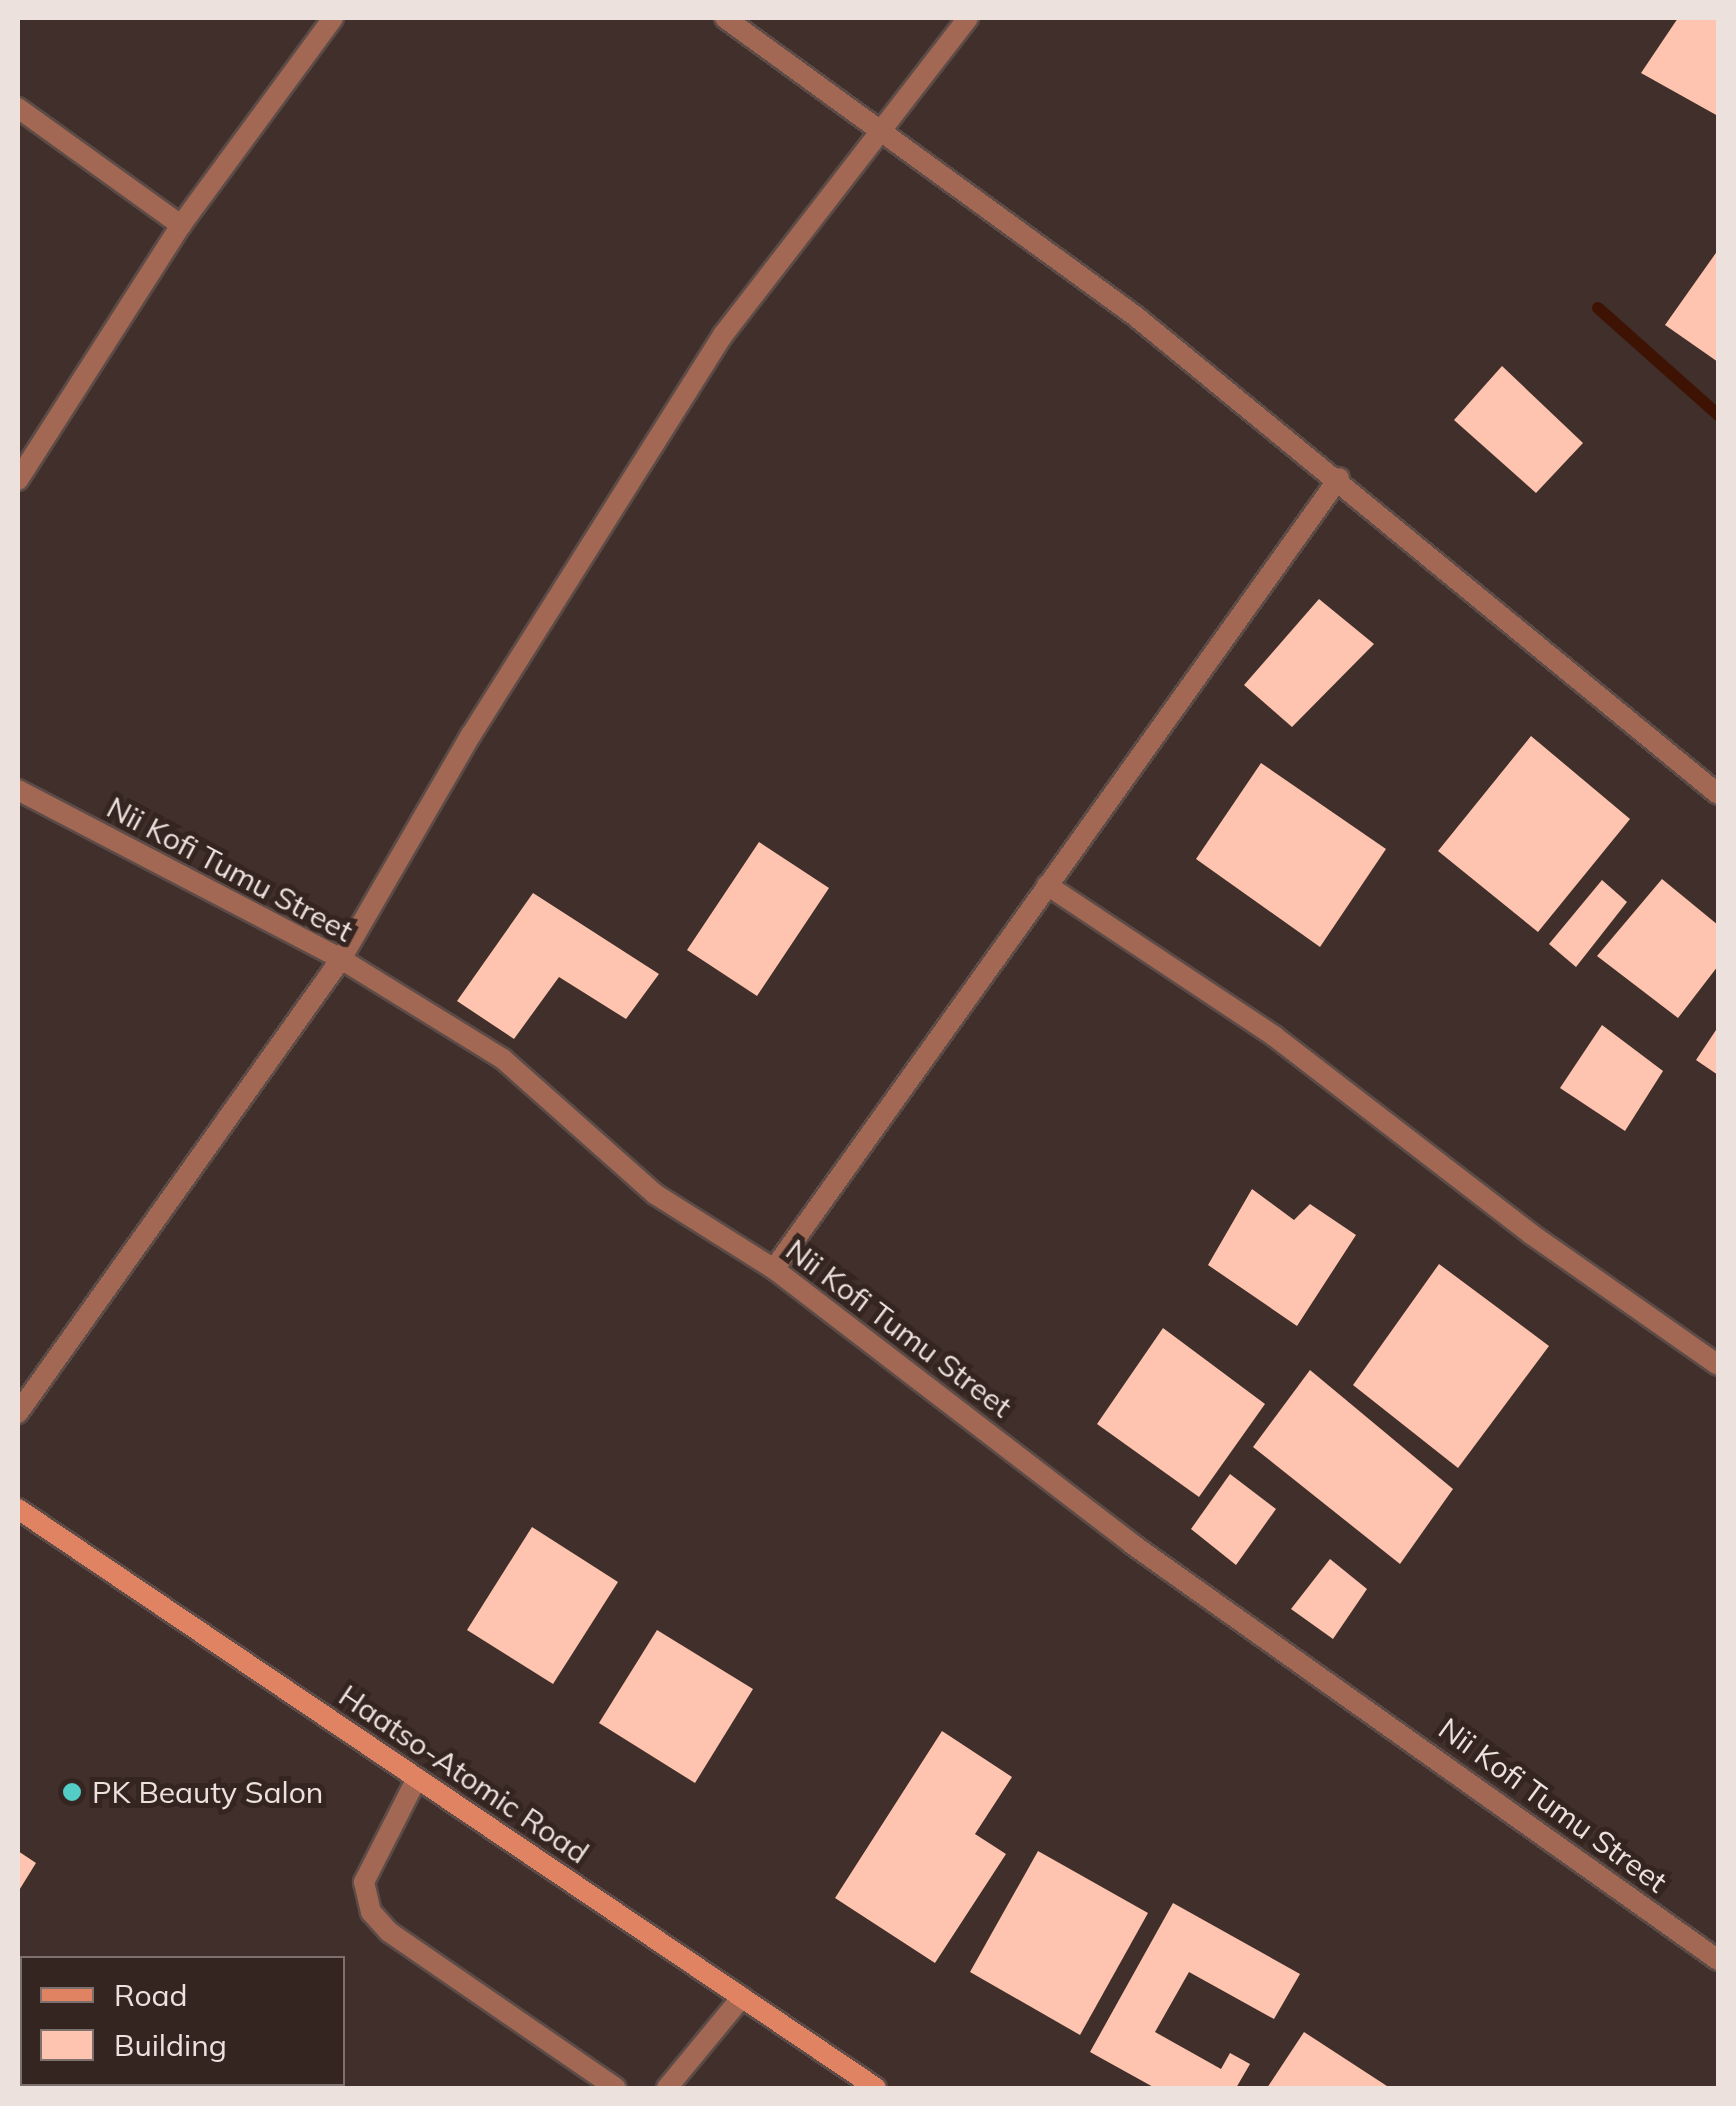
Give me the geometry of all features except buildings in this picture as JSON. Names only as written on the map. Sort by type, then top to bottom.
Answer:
[{"type":"main road","name":"Haatso-Atomic Road","points":[[18,1509],[876,2088]]},
{"type":"street","points":[[18,480],[181,225],[333,18]]},
{"type":"street","points":[[725,18],[1134,315],[1339,478],[1718,794]]},
{"type":"street","points":[[18,1413],[341,960],[471,735],[723,335],[968,18]]},
{"type":"street","points":[[18,108],[181,225]]},
{"type":"street","points":[[774,1269],[1339,478]]},
{"type":"street","name":"Nii Kofi Tumu Street","points":[[18,790],[341,960],[503,1060],[655,1194],[774,1269],[1132,1544],[1718,1960]]},
{"type":"street","points":[[1047,884],[1274,1036],[1532,1234],[1718,1365]]},
{"type":"street","points":[[417,1778],[364,1882],[371,1912],[389,1932],[616,2088]]},
{"type":"street","points":[[667,2088],[742,1998]]},
{"type":"waterway","points":[[1598,308],[1718,415]]},
{"type":"place","name":"PK Beauty Salon","points":[[72,1792]]}]
